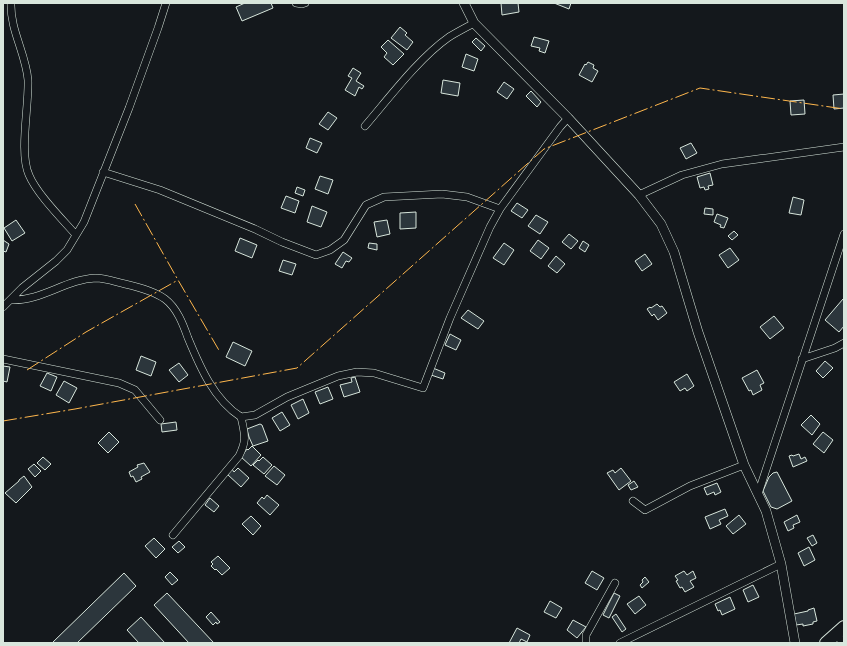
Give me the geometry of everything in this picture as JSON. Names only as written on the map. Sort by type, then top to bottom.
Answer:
[{"type":"highway","points":[[826,643],[844,627]]},
{"type":"street","points":[[10,3],[12,26],[22,55],[28,80],[25,156],[28,174],[36,188],[76,235]]},
{"type":"street","points":[[3,307],[22,288],[56,261],[67,250],[84,222],[102,172],[129,108],[166,3]]},
{"type":"street","points":[[296,3],[305,3]]},
{"type":"street","points":[[464,3],[474,23],[568,118],[639,195],[661,224],[674,252],[698,332],[744,465],[766,511],[781,564],[795,643]]},
{"type":"street","points":[[365,126],[415,68],[450,37],[474,23]]},
{"type":"street","points":[[11,300],[22,301],[78,281],[96,278],[139,287],[166,299],[178,314],[201,368],[215,392],[230,410],[241,417],[255,416],[287,397],[338,376],[357,372],[374,373],[423,388],[450,318],[490,227],[500,209],[568,118]]},
{"type":"street","points":[[639,195],[682,175],[722,164],[844,147]]},
{"type":"street","points":[[102,172],[160,190],[316,255],[330,250],[344,240],[366,205],[384,197],[442,194],[467,197],[500,209]]},
{"type":"street","points":[[758,494],[844,234]]},
{"type":"street","points":[[802,359],[835,348],[844,343]]},
{"type":"street","points":[[3,359],[119,383],[135,390],[160,420]]},
{"type":"street","points":[[174,535],[238,456],[244,445],[245,434],[241,417]]},
{"type":"street","points":[[633,501],[645,510],[690,486],[744,465]]},
{"type":"street","points":[[620,643],[781,564]]},
{"type":"street","points":[[586,643],[586,635],[615,583]]},
{"type":"building","points":[[245,3],[271,3],[273,8],[242,21],[236,7]]},
{"type":"building","points":[[501,3],[518,3],[519,12],[502,15]]},
{"type":"building","points":[[554,3],[571,3],[569,9]]},
{"type":"building","points":[[400,27],[407,33],[405,35],[413,42],[407,50],[391,38]]},
{"type":"building","points":[[534,37],[549,41],[545,53],[539,51],[540,48],[531,46]]},
{"type":"building","points":[[476,38],[485,46],[481,51],[472,42]]},
{"type":"building","points":[[388,40],[404,54],[393,65],[384,57],[387,53],[381,47]]},
{"type":"building","points":[[466,54],[478,59],[474,71],[462,67]]},
{"type":"building","points":[[588,62],[594,65],[593,68],[598,71],[592,82],[579,75],[585,64],[586,65]]},
{"type":"building","points":[[353,68],[361,73],[356,81],[364,86],[362,89],[359,87],[355,96],[345,90],[352,78],[348,76]]},
{"type":"building","points":[[443,80],[460,83],[458,96],[441,93]]},
{"type":"building","points":[[504,82],[514,89],[507,99],[497,92]]},
{"type":"building","points":[[531,91],[541,102],[537,107],[526,96]]},
{"type":"building","points":[[844,94],[844,108],[834,109],[833,95]]},
{"type":"building","points":[[804,100],[805,114],[791,115],[790,101]]},
{"type":"building","points":[[328,112],[337,118],[328,130],[319,124]]},
{"type":"building","points":[[310,138],[322,143],[317,153],[306,148]]},
{"type":"building","points":[[691,143],[697,153],[686,159],[680,148]]},
{"type":"building","points":[[710,173],[713,185],[708,186],[709,189],[705,190],[704,187],[700,188],[697,177]]},
{"type":"building","points":[[320,176],[333,180],[328,194],[315,189]]},
{"type":"building","points":[[297,187],[305,190],[303,196],[295,193]]},
{"type":"building","points":[[286,196],[299,201],[295,213],[281,208]]},
{"type":"building","points":[[793,197],[804,200],[801,215],[789,213]]},
{"type":"building","points":[[517,203],[528,210],[522,218],[511,211]]},
{"type":"building","points":[[312,206],[327,212],[321,227],[307,222]]},
{"type":"building","points":[[705,208],[713,209],[713,215],[704,214]]},
{"type":"building","points":[[416,212],[416,228],[400,229],[400,213]]},
{"type":"building","points":[[717,214],[728,218],[724,228],[720,227],[721,225],[714,222]]},
{"type":"building","points":[[536,215],[548,222],[540,234],[528,226]]},
{"type":"building","points":[[16,220],[25,233],[12,241],[4,228]]},
{"type":"building","points":[[387,220],[390,234],[377,237],[374,222]]},
{"type":"building","points":[[734,231],[738,235],[732,240],[728,236]]},
{"type":"building","points":[[569,234],[578,241],[571,249],[562,242]]},
{"type":"building","points":[[240,238],[257,245],[252,258],[235,251]]},
{"type":"building","points":[[3,240],[9,244],[6,252],[3,251]]},
{"type":"building","points":[[538,240],[549,248],[541,259],[530,251]]},
{"type":"building","points":[[583,241],[589,245],[585,252],[579,248]]},
{"type":"building","points":[[369,243],[377,244],[377,250],[368,248]]},
{"type":"building","points":[[504,243],[514,250],[504,265],[493,258]]},
{"type":"building","points":[[730,248],[739,260],[728,268],[719,255]]},
{"type":"building","points":[[343,252],[352,258],[349,262],[346,261],[342,268],[335,264]]},
{"type":"building","points":[[645,254],[652,264],[642,271],[635,261]]},
{"type":"building","points":[[556,256],[565,264],[557,273],[548,266]]},
{"type":"building","points":[[283,260],[296,264],[292,275],[279,271]]},
{"type":"building","points":[[843,299],[844,326],[839,332],[825,320]]},
{"type":"building","points":[[657,304],[660,307],[662,306],[667,313],[658,320],[654,314],[652,316],[647,309]]},
{"type":"building","points":[[468,310],[484,321],[478,329],[461,318]]},
{"type":"building","points":[[774,316],[784,328],[770,339],[760,327]]},
{"type":"building","points":[[450,334],[461,340],[456,350],[445,345]]},
{"type":"building","points":[[233,342],[252,351],[245,366],[226,357]]},
{"type":"building","points":[[141,356],[156,362],[151,376],[136,370]]},
{"type":"building","points":[[825,361],[833,368],[823,378],[816,371]]},
{"type":"building","points":[[179,363],[188,375],[179,382],[169,370]]},
{"type":"building","points":[[3,366],[10,367],[7,382],[3,381]]},
{"type":"building","points":[[433,368],[445,373],[443,379],[431,375]]},
{"type":"building","points":[[757,370],[764,383],[760,385],[762,390],[753,395],[742,378]]},
{"type":"building","points":[[47,373],[57,377],[51,391],[40,386]]},
{"type":"building","points":[[687,374],[694,386],[687,391],[685,388],[680,391],[674,382]]},
{"type":"building","points":[[355,377],[360,392],[344,397],[340,385],[352,382],[351,378]]},
{"type":"building","points":[[64,381],[77,388],[69,403],[56,395]]},
{"type":"building","points":[[328,387],[333,399],[320,404],[315,392]]},
{"type":"building","points":[[303,399],[309,413],[298,419],[291,405]]},
{"type":"building","points":[[282,412],[290,425],[280,431],[272,418]]},
{"type":"building","points":[[811,415],[820,424],[812,435],[801,425]]},
{"type":"building","points":[[176,422],[177,430],[162,432],[161,424]]},
{"type":"building","points":[[260,424],[262,425],[268,441],[253,446],[247,429]]},
{"type":"building","points":[[109,432],[119,442],[108,453],[98,443]]},
{"type":"building","points":[[823,432],[833,440],[824,453],[813,444]]},
{"type":"building","points":[[252,446],[261,455],[251,466],[241,457],[247,449],[248,450]]},
{"type":"building","points":[[799,454],[801,459],[805,457],[807,461],[793,467],[789,456]]},
{"type":"building","points":[[43,457],[51,464],[45,470],[37,463]]},
{"type":"building","points":[[263,457],[272,465],[264,474],[253,465]]},
{"type":"building","points":[[144,463],[150,472],[136,482],[133,476],[131,477],[129,472],[138,467],[137,465]]},
{"type":"building","points":[[34,464],[41,471],[35,477],[28,469]]},
{"type":"building","points":[[274,466],[285,475],[277,485],[265,476]]},
{"type":"building","points":[[238,468],[249,478],[241,487],[227,474],[232,469],[234,472]]},
{"type":"building","points":[[621,468],[631,481],[619,490],[607,473],[613,470],[615,473]]},
{"type":"building","points":[[777,472],[792,501],[777,509],[771,507],[763,491],[769,477],[773,473]]},
{"type":"building","points":[[24,476],[32,487],[16,503],[5,493]]},
{"type":"building","points":[[634,481],[638,487],[631,490],[628,485]]},
{"type":"building","points":[[717,483],[721,492],[715,495],[714,492],[707,495],[704,488]]},
{"type":"building","points":[[267,495],[279,505],[270,515],[257,503],[262,497],[264,499]]},
{"type":"building","points":[[210,498],[219,506],[214,512],[205,505]]},
{"type":"building","points":[[725,509],[728,516],[719,520],[721,524],[710,529],[705,517]]},
{"type":"building","points":[[739,515],[746,524],[733,534],[726,526]]},
{"type":"building","points":[[797,515],[800,522],[793,525],[794,528],[788,531],[784,522]]},
{"type":"building","points":[[251,516],[261,526],[253,535],[242,524]]},
{"type":"building","points":[[813,535],[817,543],[812,546],[807,538]]},
{"type":"building","points":[[154,538],[165,549],[156,558],[145,546]]},
{"type":"building","points":[[179,541],[185,547],[178,553],[172,547]]},
{"type":"building","points":[[809,547],[815,560],[804,566],[798,553]]},
{"type":"building","points":[[218,556],[230,568],[222,575],[211,566],[213,564],[211,562]]},
{"type":"building","points":[[592,571],[604,578],[597,590],[585,583]]},
{"type":"building","points":[[684,571],[687,575],[693,571],[696,578],[690,581],[694,587],[685,592],[682,587],[680,588],[676,581],[678,580],[675,576]]},
{"type":"building","points":[[170,572],[178,580],[172,585],[165,577]]},
{"type":"building","points":[[124,573],[136,586],[77,643],[52,643]]},
{"type":"building","points":[[645,577],[649,582],[642,588],[640,585]]},
{"type":"building","points":[[753,585],[759,597],[748,602],[743,590]]},
{"type":"building","points":[[167,593],[214,643],[189,643],[154,605]]},
{"type":"building","points":[[614,593],[620,596],[609,618],[603,615]]},
{"type":"building","points":[[639,596],[646,605],[635,614],[627,604]]},
{"type":"building","points":[[730,597],[735,609],[722,615],[720,610],[718,611],[715,604]]},
{"type":"building","points":[[550,601],[562,608],[556,618],[544,612]]},
{"type":"building","points":[[814,608],[817,621],[813,622],[813,624],[803,626],[803,624],[796,625],[794,614]]},
{"type":"building","points":[[211,612],[220,622],[217,624],[216,622],[213,625],[206,617]]},
{"type":"building","points":[[616,614],[626,629],[622,632],[612,617]]},
{"type":"building","points":[[141,617],[165,643],[139,643],[127,630]]},
{"type":"building","points":[[573,620],[586,627],[577,638],[567,630]]},
{"type":"building","points":[[517,628],[530,635],[527,642],[521,639],[519,643],[509,643]]},
{"type":"power","points":[[3,421],[297,368],[544,149],[700,88],[844,109]]},
{"type":"power","points":[[135,204],[220,352]]},
{"type":"power","points":[[27,370],[86,332],[178,280]]}]
